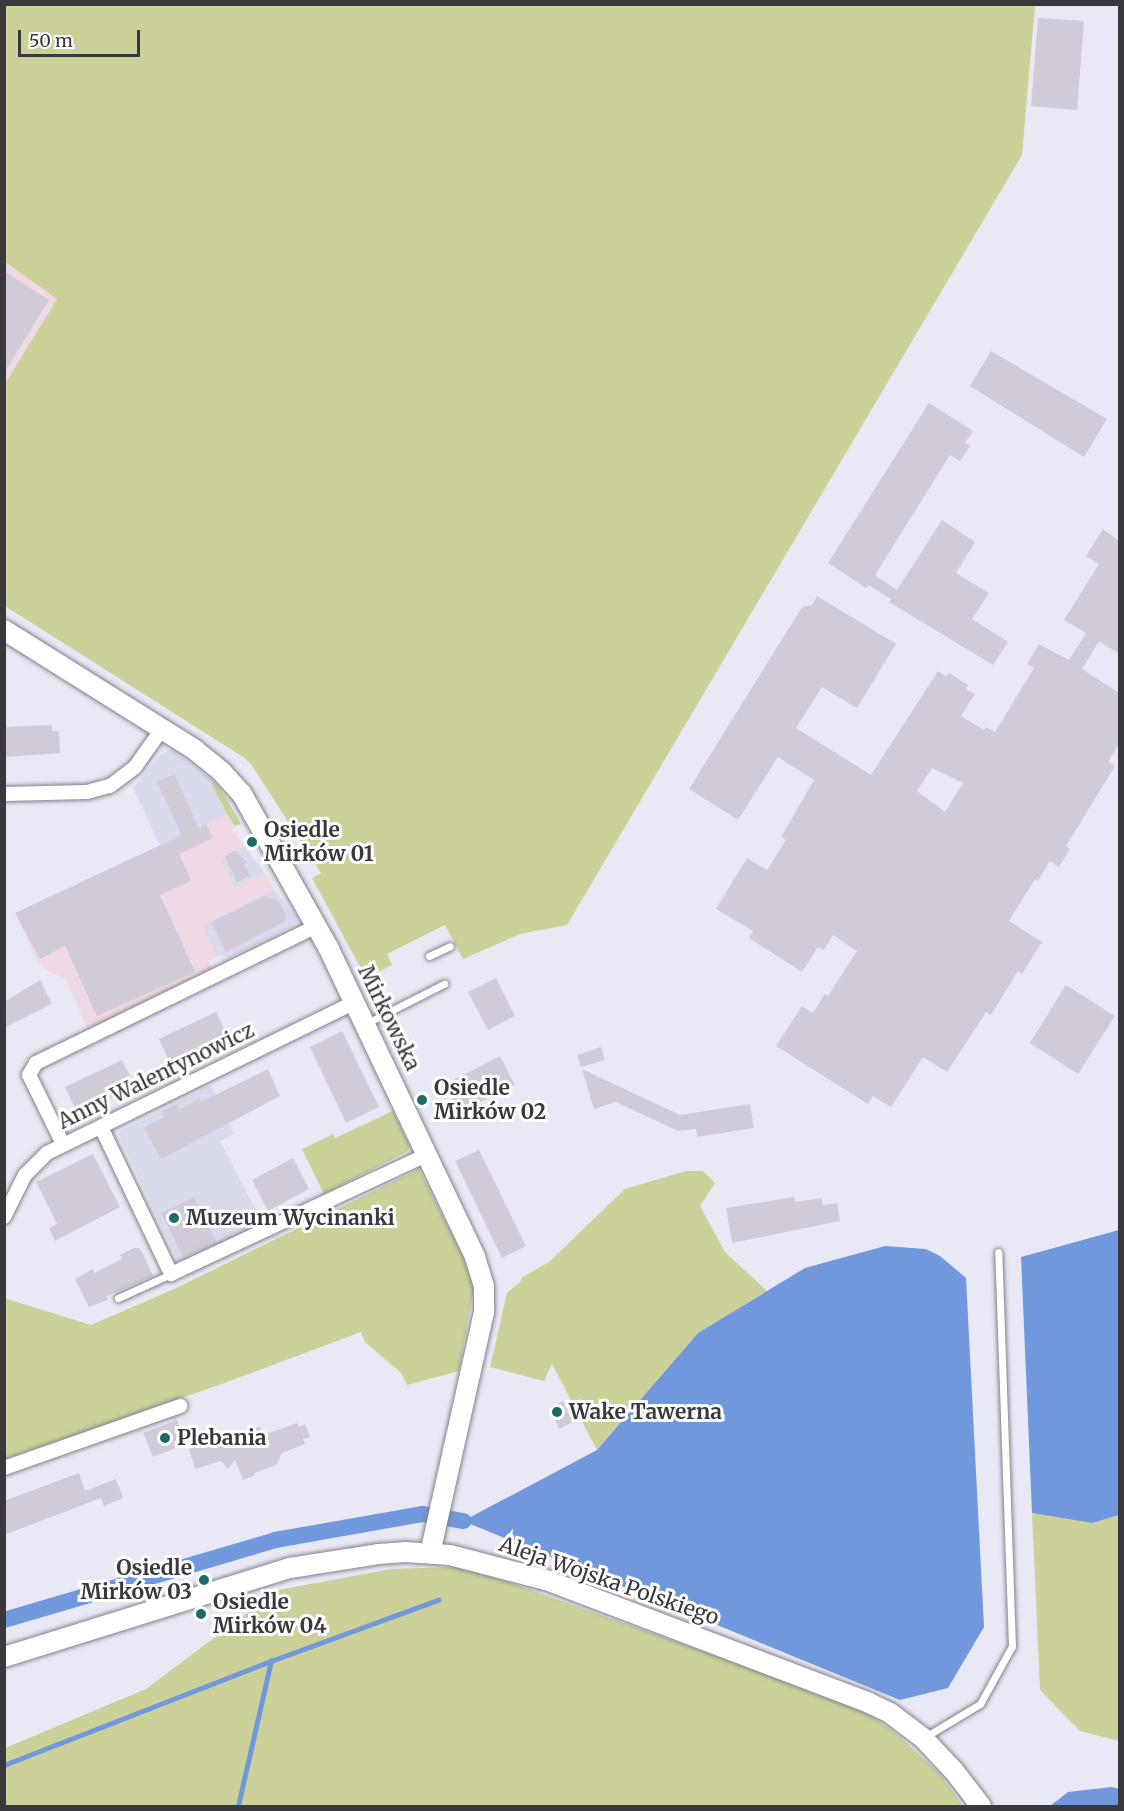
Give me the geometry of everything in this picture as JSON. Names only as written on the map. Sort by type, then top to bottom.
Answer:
[{"type":"street","name":"Mirkowska","points":[[4,630],[208,759],[242,794],[317,926],[428,1154],[478,1264],[485,1294],[483,1321],[430,1553]]},
{"type":"street","points":[[4,794],[87,792],[110,786],[131,771],[162,729]]},
{"type":"street","points":[[63,1144],[29,1075],[36,1063],[317,926]]},
{"type":"street","name":"Anny Walentynowicz","points":[[4,1217],[29,1168],[40,1157],[355,1002]]},
{"type":"street","points":[[101,1127],[171,1274],[428,1154]]},
{"type":"street","points":[[4,1468],[180,1406]]},
{"type":"street","name":"Aleja Wojska Polskiego","points":[[4,1657],[290,1568],[378,1554],[430,1553],[470,1559],[530,1575],[662,1623],[890,1713],[923,1738],[981,1806]]},
{"type":"lane","points":[[429,956],[450,946]]},
{"type":"lane","points":[[365,1024],[444,984]]},
{"type":"lane","points":[[923,1738],[981,1704],[1012,1646],[998,1252]]},
{"type":"lane","points":[[118,1298],[171,1274]]},
{"type":"shaded area","points":[[5,262],[57,299],[5,384]]},
{"type":"shaded area","points":[[172,750],[214,781],[211,784],[227,814],[160,846],[133,788],[161,754]]},
{"type":"shaded area","points":[[227,814],[235,826],[232,829],[245,847],[220,859],[234,886],[264,872],[274,889],[201,926],[217,957],[209,961],[214,970],[88,1030],[65,978],[51,973],[37,961],[15,913]]},
{"type":"shaded area","points":[[245,847],[264,872],[234,887],[220,859]]},
{"type":"shaded area","points":[[274,889],[297,918],[295,925],[229,958],[221,955],[217,957],[201,926]]},
{"type":"shaded area","points":[[211,1085],[234,1134],[220,1141],[263,1224],[183,1263],[177,1259],[119,1132]]},
{"type":"green space","points":[[5,4],[1035,5],[1022,155],[567,925],[520,934],[463,959],[445,925],[387,954],[392,965],[366,978],[312,878],[321,873],[251,764],[5,606],[5,384],[57,299],[5,262]]},
{"type":"green space","points":[[214,781],[241,824],[235,826],[227,814],[211,784]]},
{"type":"green space","points":[[393,1111],[410,1146],[408,1151],[324,1194],[302,1149],[333,1134],[335,1138]]},
{"type":"green space","points":[[419,1169],[460,1250],[474,1287],[459,1371],[407,1385],[401,1373],[365,1342],[361,1332],[219,1385],[5,1459],[4,1298],[91,1325],[174,1289]]},
{"type":"green space","points":[[686,1171],[703,1171],[715,1183],[700,1206],[725,1252],[767,1291],[698,1333],[597,1450],[552,1364],[544,1381],[490,1367],[507,1293],[521,1281],[521,1278],[549,1262],[625,1189]]},
{"type":"green space","points":[[1032,1513],[1092,1523],[1119,1515],[1119,1741],[1080,1731],[1040,1690]]},
{"type":"green space","points":[[455,1567],[505,1581],[761,1672],[869,1714],[898,1735],[940,1774],[963,1806],[5,1806],[5,1748],[146,1689],[278,1590],[391,1569]]},
{"type":"water","points":[[1119,1230],[1119,1515],[1092,1523],[1032,1513],[1021,1257]]},
{"type":"water","points":[[885,1246],[926,1249],[940,1256],[966,1278],[984,1627],[948,1688],[900,1700],[463,1521],[597,1450],[698,1333],[805,1268]]},
{"type":"water","points":[[1112,1787],[1119,1789],[1119,1806],[1050,1806],[1068,1792]]},
{"type":"building","points":[[1038,18],[1084,21],[1077,110],[1031,106]]},
{"type":"building","points":[[4,271],[49,300],[4,373]]},
{"type":"building","points":[[991,351],[1107,419],[1084,457],[970,386]]},
{"type":"building","points":[[929,403],[973,431],[965,443],[970,446],[960,461],[950,455],[875,575],[897,590],[942,520],[975,542],[956,573],[989,593],[972,619],[1008,642],[993,665],[889,602],[891,599],[868,585],[866,588],[828,563]]},
{"type":"building","points":[[1103,529],[1119,541],[1119,654],[1099,641],[1082,669],[1119,693],[1119,744],[1108,762],[1115,766],[1066,846],[1070,849],[1059,867],[1050,861],[1038,881],[1035,879],[1009,921],[1042,942],[1022,974],[1018,971],[991,1015],[986,1012],[947,1072],[923,1057],[891,1107],[873,1096],[868,1104],[776,1046],[802,1006],[813,1013],[825,994],[828,996],[857,951],[833,935],[824,950],[818,947],[802,972],[749,938],[753,931],[716,909],[747,858],[767,870],[786,840],[781,837],[814,780],[778,757],[738,820],[689,789],[802,607],[812,605],[817,596],[896,644],[857,708],[822,687],[796,728],[871,775],[938,671],[946,676],[949,673],[968,685],[966,689],[975,694],[961,716],[984,730],[986,727],[995,732],[1034,668],[1027,664],[1039,644],[1069,660],[1086,633],[1064,620],[1099,564],[1086,556]],"holes":[[[932,768],[963,783],[945,812],[917,791]]]},
{"type":"building","points":[[52,725],[52,731],[59,731],[60,753],[5,757],[4,727]]},
{"type":"building","points":[[174,774],[199,828],[206,824],[213,838],[179,854],[191,881],[160,895],[195,972],[97,1016],[65,946],[40,959],[15,913],[182,835],[157,782]]},
{"type":"building","points":[[235,851],[247,862],[244,864],[250,876],[237,882],[225,856]]},
{"type":"building","points":[[265,896],[278,900],[286,915],[284,922],[226,952],[211,922]]},
{"type":"building","points":[[496,978],[515,1016],[488,1030],[468,992]]},
{"type":"building","points":[[40,980],[52,1004],[4,1028],[4,1002]]},
{"type":"building","points":[[1066,985],[1115,1016],[1078,1074],[1030,1043]]},
{"type":"building","points":[[216,1012],[229,1039],[172,1067],[159,1039]]},
{"type":"building","points":[[342,1031],[379,1107],[346,1123],[310,1047]]},
{"type":"building","points":[[601,1047],[605,1060],[581,1067],[577,1055]]},
{"type":"building","points":[[500,1056],[515,1085],[460,1112],[446,1084]]},
{"type":"building","points":[[122,1060],[135,1086],[78,1114],[65,1087]]},
{"type":"building","points":[[268,1069],[280,1096],[161,1159],[144,1127],[165,1117],[162,1111],[177,1104],[179,1110],[199,1099],[201,1102]]},
{"type":"building","points":[[582,1069],[680,1115],[750,1104],[754,1128],[697,1137],[696,1129],[678,1131],[616,1102],[594,1109]]},
{"type":"building","points":[[479,1150],[526,1246],[502,1258],[455,1161]]},
{"type":"building","points":[[93,1154],[120,1207],[55,1241],[49,1228],[57,1224],[36,1182]]},
{"type":"building","points":[[293,1158],[309,1189],[268,1211],[252,1180]]},
{"type":"building","points":[[194,1197],[217,1243],[183,1257],[161,1213]]},
{"type":"building","points":[[794,1197],[795,1202],[822,1198],[823,1205],[837,1203],[840,1221],[732,1243],[726,1208]]},
{"type":"building","points":[[139,1248],[153,1276],[107,1296],[108,1300],[89,1307],[75,1279],[93,1269],[94,1273],[122,1259],[120,1255]]},
{"type":"building","points":[[563,1401],[573,1422],[559,1429],[549,1407]]},
{"type":"building","name":"Plebania","points":[[177,1420],[186,1444],[153,1457],[143,1433]]},
{"type":"building","points":[[297,1423],[299,1427],[305,1424],[310,1437],[303,1439],[305,1444],[282,1453],[276,1465],[254,1473],[255,1475],[243,1480],[235,1460],[228,1469],[221,1461],[195,1469],[189,1449],[260,1426],[263,1435]]},
{"type":"building","points":[[79,1473],[85,1491],[116,1479],[123,1498],[104,1506],[101,1498],[4,1535],[4,1501]]},
{"type":"waterway","points":[[4,1620],[275,1540],[422,1514],[463,1521]]},
{"type":"waterway","points":[[4,1765],[271,1661],[438,1600]]},
{"type":"waterway","points":[[238,1806],[271,1661]]},
{"type":"place","name":"Osiedle Mirków 01","points":[[252,842]]},
{"type":"place","name":"Osiedle Mirków 02","points":[[422,1100]]},
{"type":"place","name":"Muzeum Wycinanki","points":[[174,1218]]},
{"type":"place","name":"Wake Tawerna","points":[[557,1412]]},
{"type":"place","name":"Plebania","points":[[165,1438]]},
{"type":"place","name":"Osiedle Mirków 03","points":[[204,1580]]},
{"type":"place","name":"Osiedle Mirków 04","points":[[201,1614]]}]
